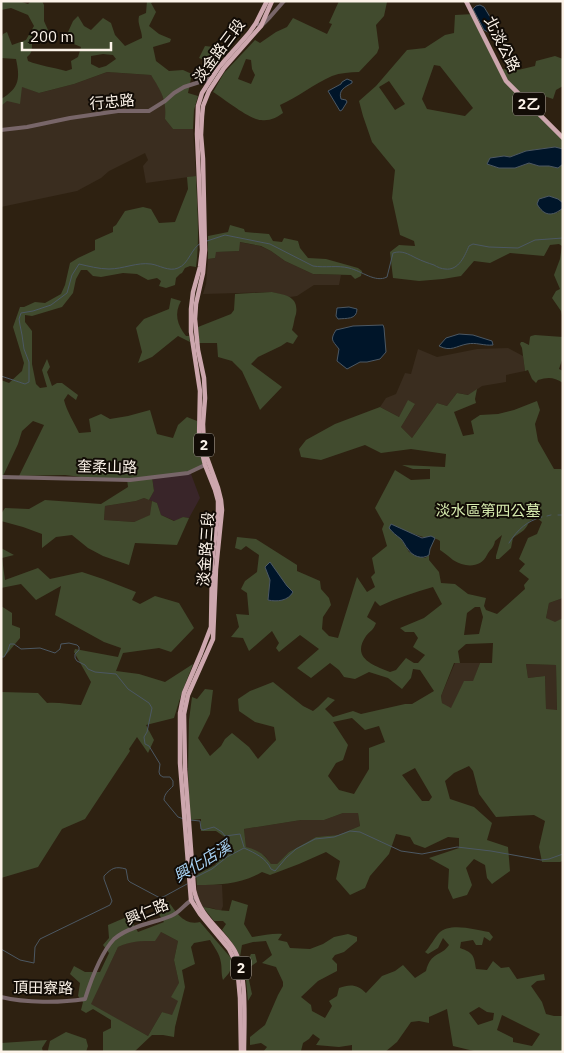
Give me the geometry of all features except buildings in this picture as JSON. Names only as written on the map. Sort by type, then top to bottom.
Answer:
[{"type":"main road","name":"淡金路三段","points":[[259,24],[267,1]]},
{"type":"main road","name":"淡金路三段","points":[[194,899],[186,820],[184,714],[188,695],[213,639],[216,569],[222,510],[218,488],[207,464],[204,447],[202,424],[205,398],[204,378],[198,350],[195,319],[196,304],[203,273],[204,250],[202,116],[207,94],[219,67],[259,24],[272,1]]},
{"type":"main road","name":"北淡公路","points":[[466,1],[506,81],[563,138]]},
{"type":"main road","name":"2","points":[[194,899],[200,914],[229,949],[236,966],[239,989],[241,1052]]},
{"type":"main road","name":"2","points":[[194,899],[206,917],[233,949],[240,964],[243,994],[244,1052]]},
{"type":"street","points":[[259,24],[270,17],[284,1]]},
{"type":"street","name":"行忠路","points":[[1,130],[113,112],[149,111],[184,87],[214,78]]},
{"type":"street","name":"奎柔山路","points":[[1,477],[130,480],[188,473],[207,464]]},
{"type":"street","name":"興仁路","points":[[85,999],[104,954],[115,939],[132,929],[171,916],[194,899]]},
{"type":"street","name":"頂田寮路","points":[[1,997],[16,1001],[67,1002],[85,999]]},
{"type":"shaded area","points":[[107,72],[151,75],[160,88],[166,107],[165,119],[173,129],[193,129],[196,176],[146,183],[143,166],[148,160],[145,153],[109,171],[101,178],[77,191],[1,207],[1,106],[21,86],[39,93],[74,84]]},
{"type":"shaded area","points":[[239,242],[260,246],[285,261],[313,274],[341,275],[339,285],[314,285],[297,296],[290,297],[272,292],[203,294],[206,284],[208,259],[215,258],[215,252],[239,251]]},
{"type":"shaded area","points":[[508,348],[523,356],[525,371],[506,375],[506,382],[482,386],[469,395],[457,393],[447,406],[437,403],[412,438],[401,427],[415,404],[399,417],[380,407],[386,398],[396,394],[405,373],[411,374],[418,349],[437,357],[477,349]]},
{"type":"shaded area","points":[[189,472],[200,498],[189,518],[183,517],[175,521],[161,515],[157,503],[149,500],[154,491],[152,477]]},
{"type":"shaded area","points":[[144,498],[152,501],[151,515],[134,522],[104,520],[105,506]]},
{"type":"shaded area","points":[[563,598],[563,618],[554,624],[546,618],[549,603]]},
{"type":"shaded area","points":[[455,663],[480,663],[473,682],[464,682],[451,709],[442,703],[441,696]]},
{"type":"shaded area","points":[[526,664],[556,665],[557,710],[546,710],[545,676],[528,678]]},
{"type":"shaded area","points":[[343,813],[358,813],[360,826],[338,835],[316,837],[289,852],[277,864],[271,864],[265,856],[246,847],[244,829],[301,820],[324,820]]},
{"type":"shaded area","points":[[197,885],[222,885],[223,906],[221,911],[203,907],[197,895]]},
{"type":"shaded area","points":[[161,932],[178,941],[174,960],[179,983],[179,1001],[172,1016],[162,1012],[148,1036],[90,1004],[118,947],[129,942],[141,941]]},
{"type":"green space","points":[[1,1],[19,1],[28,4],[31,1],[42,1],[44,5],[44,21],[48,30],[32,44],[30,54],[27,57],[28,61],[66,71],[72,69],[71,61],[78,57],[81,47],[64,41],[73,21],[78,16],[84,26],[91,30],[103,18],[111,23],[115,35],[125,46],[142,38],[139,16],[146,13],[147,1],[154,1],[151,3],[156,12],[149,26],[159,34],[171,39],[170,42],[153,47],[156,61],[169,71],[183,70],[192,74],[188,93],[198,96],[194,110],[193,129],[173,129],[165,119],[165,106],[162,96],[151,75],[107,72],[74,84],[39,93],[22,87],[20,104],[7,101],[1,106],[1,99],[12,91],[18,77],[16,59],[1,58],[1,39],[3,34],[7,32],[12,45],[26,40],[34,26],[28,15],[11,8],[1,10]],"holes":[[[113,55],[116,59],[106,66],[99,68],[91,64],[91,56]]]},
{"type":"green space","points":[[339,1],[393,1],[387,2],[384,16],[376,25],[379,48],[377,53],[359,72],[338,74],[325,79],[280,105],[283,113],[275,118],[267,120],[256,119],[213,92],[224,73],[255,40],[260,43],[287,27],[293,18],[327,34],[332,24],[329,23]],"holes":[[[246,59],[251,60],[255,75],[251,84],[238,79]]]},
{"type":"green space","points":[[474,14],[500,69],[518,70],[535,66],[536,61],[555,56],[563,59],[563,86],[556,90],[553,99],[544,96],[540,117],[563,140],[563,149],[555,147],[526,151],[510,157],[504,156],[487,164],[499,168],[515,168],[529,163],[558,168],[563,164],[563,203],[558,199],[557,213],[563,208],[563,320],[561,311],[552,298],[556,291],[560,289],[554,275],[560,259],[562,246],[559,244],[550,245],[544,256],[510,253],[490,263],[474,261],[461,276],[419,281],[393,278],[390,252],[399,245],[415,246],[414,241],[400,235],[392,198],[395,170],[372,142],[359,101],[376,86],[407,50],[425,48],[445,35],[454,33],[455,15]],"holes":[[[434,65],[440,66],[473,108],[465,116],[427,109],[422,99]],[[389,81],[405,104],[395,110],[379,87]]]},
{"type":"green space","points":[[205,46],[214,47],[225,55],[216,64],[199,58]]},
{"type":"green space","points":[[196,176],[198,233],[196,267],[190,266],[185,268],[176,278],[175,285],[166,288],[159,286],[161,281],[157,278],[148,280],[137,274],[123,273],[101,277],[93,276],[87,270],[81,270],[76,279],[73,293],[62,307],[32,316],[25,315],[25,322],[32,331],[32,364],[36,384],[40,388],[47,387],[42,370],[47,359],[50,367],[47,372],[52,386],[62,383],[78,395],[76,400],[68,394],[64,400],[79,433],[91,432],[89,419],[101,414],[110,419],[150,410],[157,434],[173,438],[178,425],[187,417],[197,421],[197,436],[203,464],[189,472],[152,477],[154,491],[149,500],[144,498],[105,506],[104,520],[134,522],[150,515],[152,501],[157,503],[161,515],[174,521],[183,517],[189,518],[177,545],[135,543],[129,565],[103,556],[88,548],[72,535],[56,537],[42,548],[42,534],[1,521],[1,514],[5,508],[29,509],[45,500],[101,504],[128,487],[127,479],[105,480],[65,475],[19,476],[44,425],[33,421],[22,431],[18,444],[3,476],[1,476],[1,380],[9,383],[22,371],[24,363],[13,327],[20,307],[35,302],[45,303],[61,294],[70,263],[95,250],[95,240],[113,232],[113,227],[125,211],[143,207],[151,209],[159,223],[175,222],[188,189],[187,177]]},
{"type":"green space","points":[[230,225],[244,229],[245,232],[269,234],[273,241],[282,242],[284,238],[298,241],[300,248],[308,258],[326,259],[358,268],[362,271],[361,276],[355,279],[351,275],[313,274],[285,261],[261,246],[240,242],[239,251],[216,252],[215,258],[208,259],[208,236],[228,232]]},
{"type":"green space","points":[[272,292],[290,297],[295,303],[296,314],[292,330],[298,336],[293,344],[287,342],[258,357],[251,364],[282,387],[260,410],[242,371],[232,361],[218,357],[217,343],[199,343],[198,327],[231,314],[234,310],[235,294]]},
{"type":"green space","points":[[171,298],[181,301],[177,314],[178,319],[183,332],[186,336],[189,336],[190,342],[178,336],[152,357],[138,363],[142,352],[136,328],[144,319],[169,309]]},
{"type":"green space","points":[[535,335],[563,337],[563,357],[559,369],[563,371],[563,383],[548,378],[538,380],[536,383],[528,370],[525,371],[520,344],[523,342],[529,345],[530,337]]},
{"type":"green space","name":"淡水區第四公墓","points":[[477,389],[476,403],[454,412],[463,436],[474,434],[471,421],[480,415],[498,414],[537,401],[540,410],[535,424],[538,441],[554,469],[561,469],[563,471],[563,598],[549,603],[546,618],[555,622],[563,618],[563,861],[542,862],[539,847],[545,821],[534,815],[496,817],[479,794],[473,771],[469,766],[454,773],[445,781],[450,799],[474,807],[492,823],[487,840],[508,847],[510,871],[492,884],[487,878],[485,865],[474,859],[466,868],[472,885],[467,895],[453,899],[448,888],[449,869],[429,858],[459,848],[459,838],[448,837],[425,848],[414,844],[410,837],[396,834],[389,854],[370,876],[365,888],[350,895],[336,879],[340,861],[326,852],[270,875],[262,872],[231,883],[197,885],[196,875],[215,865],[222,855],[231,850],[229,840],[216,831],[201,831],[201,819],[190,820],[188,772],[189,720],[192,697],[197,699],[205,689],[213,690],[210,714],[198,738],[210,756],[232,733],[249,747],[258,759],[276,740],[274,727],[255,722],[239,711],[238,699],[250,691],[273,682],[303,706],[313,711],[328,697],[335,700],[325,709],[333,717],[353,711],[361,714],[412,704],[434,691],[420,670],[413,669],[411,678],[402,689],[388,678],[369,672],[355,679],[344,677],[330,663],[311,678],[297,668],[319,649],[300,635],[279,652],[276,648],[279,643],[272,631],[249,651],[243,638],[231,637],[239,627],[236,614],[249,615],[247,593],[241,589],[245,581],[257,572],[259,555],[246,546],[241,550],[235,548],[237,537],[256,539],[297,565],[297,571],[320,581],[321,589],[329,598],[331,605],[323,617],[322,629],[329,636],[338,638],[357,577],[367,592],[375,587],[371,577],[375,573],[372,558],[387,546],[382,529],[384,524],[375,508],[395,470],[411,480],[430,479],[430,469],[413,469],[402,465],[445,467],[446,454],[411,449],[381,453],[365,445],[321,460],[301,457],[299,449],[306,440],[335,424],[380,407],[399,417],[408,400],[415,404],[401,427],[412,438],[437,403],[447,406],[457,393],[468,395]],"holes":[[[537,518],[542,522],[537,534],[528,538],[519,559],[525,564],[519,571],[529,579],[524,585],[525,589],[497,614],[486,610],[484,606],[486,598],[468,594],[455,584],[441,583],[439,572],[429,560],[429,555],[425,558],[409,552],[402,540],[399,528],[440,541],[440,550],[453,560],[458,563],[472,565],[481,562],[493,547],[495,541],[502,535],[496,556],[496,559],[499,559],[511,548],[513,538],[524,530],[532,520]],[[270,580],[287,586],[293,592],[268,600]],[[433,587],[442,604],[424,618],[400,628],[405,632],[414,632],[418,638],[413,647],[425,655],[418,663],[414,663],[406,658],[396,670],[390,672],[366,660],[361,650],[366,636],[376,623],[367,617],[375,601],[380,606]],[[475,607],[480,607],[483,617],[479,634],[464,635],[467,613]],[[493,643],[492,663],[480,663],[473,681],[464,681],[451,708],[442,703],[441,696],[454,663],[460,663],[458,651],[466,644]],[[526,664],[556,665],[557,710],[546,709],[545,676],[528,678]],[[352,718],[365,730],[379,726],[385,742],[369,748],[369,769],[354,794],[339,790],[328,776],[336,763],[343,760],[348,745],[333,722]],[[415,768],[432,797],[429,801],[422,801],[402,775]],[[343,813],[358,813],[360,826],[338,835],[316,837],[289,852],[277,864],[271,864],[260,853],[246,847],[244,829],[301,820],[324,820]]]},
{"type":"green space","points":[[1,548],[14,555],[2,558],[5,580],[38,568],[50,579],[82,572],[136,592],[132,600],[140,604],[155,596],[179,603],[194,628],[171,652],[159,648],[123,653],[116,671],[139,674],[165,682],[193,664],[174,718],[146,725],[154,740],[148,753],[137,737],[129,749],[130,751],[85,819],[62,829],[38,867],[1,878],[1,692],[38,693],[47,703],[81,705],[91,682],[74,652],[75,649],[118,657],[121,648],[104,642],[55,615],[61,586],[36,600],[21,584],[1,588]]},
{"type":"green space","points":[[1,606],[12,613],[12,625],[20,628],[20,638],[5,656],[1,658]]},
{"type":"green space","points":[[232,900],[248,905],[244,924],[252,937],[282,934],[278,940],[287,942],[290,948],[310,949],[334,937],[348,934],[357,937],[357,941],[332,959],[337,964],[337,971],[318,981],[301,997],[311,1005],[312,1011],[325,1018],[332,1006],[329,1001],[337,996],[339,988],[353,986],[360,988],[366,993],[382,976],[395,971],[403,965],[415,978],[426,971],[433,957],[449,945],[443,938],[438,948],[428,954],[425,952],[437,935],[444,930],[456,927],[489,932],[493,937],[490,941],[484,937],[482,945],[476,945],[473,940],[461,942],[460,948],[472,956],[476,969],[487,970],[493,961],[501,968],[509,967],[517,979],[544,974],[545,980],[537,981],[531,986],[542,1002],[546,1014],[563,1016],[563,1052],[478,1052],[453,1046],[447,1009],[429,1017],[429,1023],[411,1022],[397,1042],[385,1052],[352,1052],[352,1045],[339,1047],[316,1045],[320,1039],[313,1034],[303,1043],[301,1051],[263,1052],[267,1047],[261,1043],[250,1045],[250,1037],[265,1025],[283,986],[283,982],[276,967],[262,963],[272,955],[266,941],[242,945],[240,957],[222,930],[226,924],[223,921],[214,921],[203,907],[229,911]],"holes":[[[479,1007],[487,1012],[494,1013],[493,1020],[478,1025],[469,1013]],[[502,1015],[540,1034],[532,1046],[513,1042],[513,1038],[497,1030]]]},
{"type":"green space","points":[[168,901],[177,914],[185,920],[194,923],[200,922],[231,958],[233,964],[223,980],[221,963],[217,951],[210,940],[194,943],[191,947],[195,964],[182,970],[185,987],[174,1037],[152,1035],[134,1052],[103,1052],[103,1032],[111,1028],[111,1020],[93,1009],[86,1013],[81,1010],[83,1002],[78,996],[80,983],[70,974],[74,966],[85,972],[100,972],[109,953],[103,945],[109,938],[108,925],[129,916],[138,932],[164,922],[156,910]],"holes":[[[161,932],[178,941],[174,960],[179,983],[171,997],[178,1001],[172,1015],[162,1012],[148,1036],[91,1004],[118,947],[136,942],[155,941]]]},
{"type":"green space","points":[[251,954],[255,954],[257,962],[250,967],[249,980],[252,994],[248,1001],[244,965]]},
{"type":"green space","points":[[66,1032],[86,1039],[88,1046],[86,1052],[49,1052],[50,1041]]},
{"type":"green space","points":[[47,1040],[42,1048],[43,1052],[1,1052],[1,1043]]},
{"type":"water","points":[[480,5],[484,7],[495,25],[495,28],[488,32],[484,30],[473,9]]},
{"type":"water","points":[[347,79],[352,81],[352,83],[340,93],[341,99],[347,102],[340,111],[328,91]]},
{"type":"water","points":[[555,147],[563,149],[563,164],[558,168],[529,163],[515,168],[499,168],[487,164],[490,158],[510,157],[526,151]]},
{"type":"water","points":[[549,196],[563,203],[563,208],[552,214],[542,211],[537,204],[539,199]]},
{"type":"water","points":[[349,307],[357,309],[357,313],[351,318],[338,319],[336,316],[337,308]]},
{"type":"water","points":[[383,325],[386,352],[380,359],[360,362],[347,369],[337,361],[339,349],[332,338],[336,330],[353,326]]},
{"type":"water","points":[[459,334],[473,335],[492,341],[493,345],[470,344],[450,349],[439,346],[446,338]]},
{"type":"water","points":[[391,524],[422,538],[431,536],[435,538],[429,555],[420,557],[412,554],[401,539],[389,528]]},
{"type":"water","points":[[270,562],[293,592],[285,599],[279,601],[268,600],[270,580],[265,567]]},
{"type":"waterway","points":[[207,241],[225,235],[270,244],[313,266],[345,267],[378,279],[387,277],[393,253],[396,252],[405,253],[444,269],[450,269],[458,265],[469,246],[473,244],[489,247],[518,248],[535,240],[563,238]]},
{"type":"waterway","points":[[1,376],[25,384],[29,382],[29,362],[24,349],[19,319],[21,313],[51,305],[67,293],[72,275],[79,264],[109,269],[146,264],[175,269],[182,266],[201,243]]},
{"type":"waterway","points":[[547,516],[551,515]]},
{"type":"waterway","points":[[558,515],[563,515]]},
{"type":"waterway","points":[[509,543],[523,526],[542,517]]},
{"type":"waterway","points":[[1,657],[4,657],[10,644],[14,644],[21,649],[40,648],[55,653],[60,649],[61,644],[77,645],[79,647],[75,654],[77,661],[95,672],[116,674],[128,689],[149,703],[152,708],[147,732],[144,737],[145,744],[149,746],[160,764],[160,775],[170,777],[173,781],[173,786],[166,794],[164,800],[178,817],[184,819]]},
{"type":"waterway","points":[[190,820],[200,821],[201,829],[203,830],[214,827],[225,836],[240,834],[244,847]]},
{"type":"waterway","name":"興化店溪","points":[[194,878],[212,869],[227,857],[244,848],[260,856],[275,871],[296,849],[315,839],[334,837],[350,831],[360,832],[401,851],[422,854],[457,847],[541,860],[563,854]]},
{"type":"waterway","name":"興化店溪","points":[[1,949],[20,960],[34,963],[35,947],[40,939],[110,905],[112,901],[104,876],[114,868],[126,869],[130,882],[160,898],[187,884]]}]
